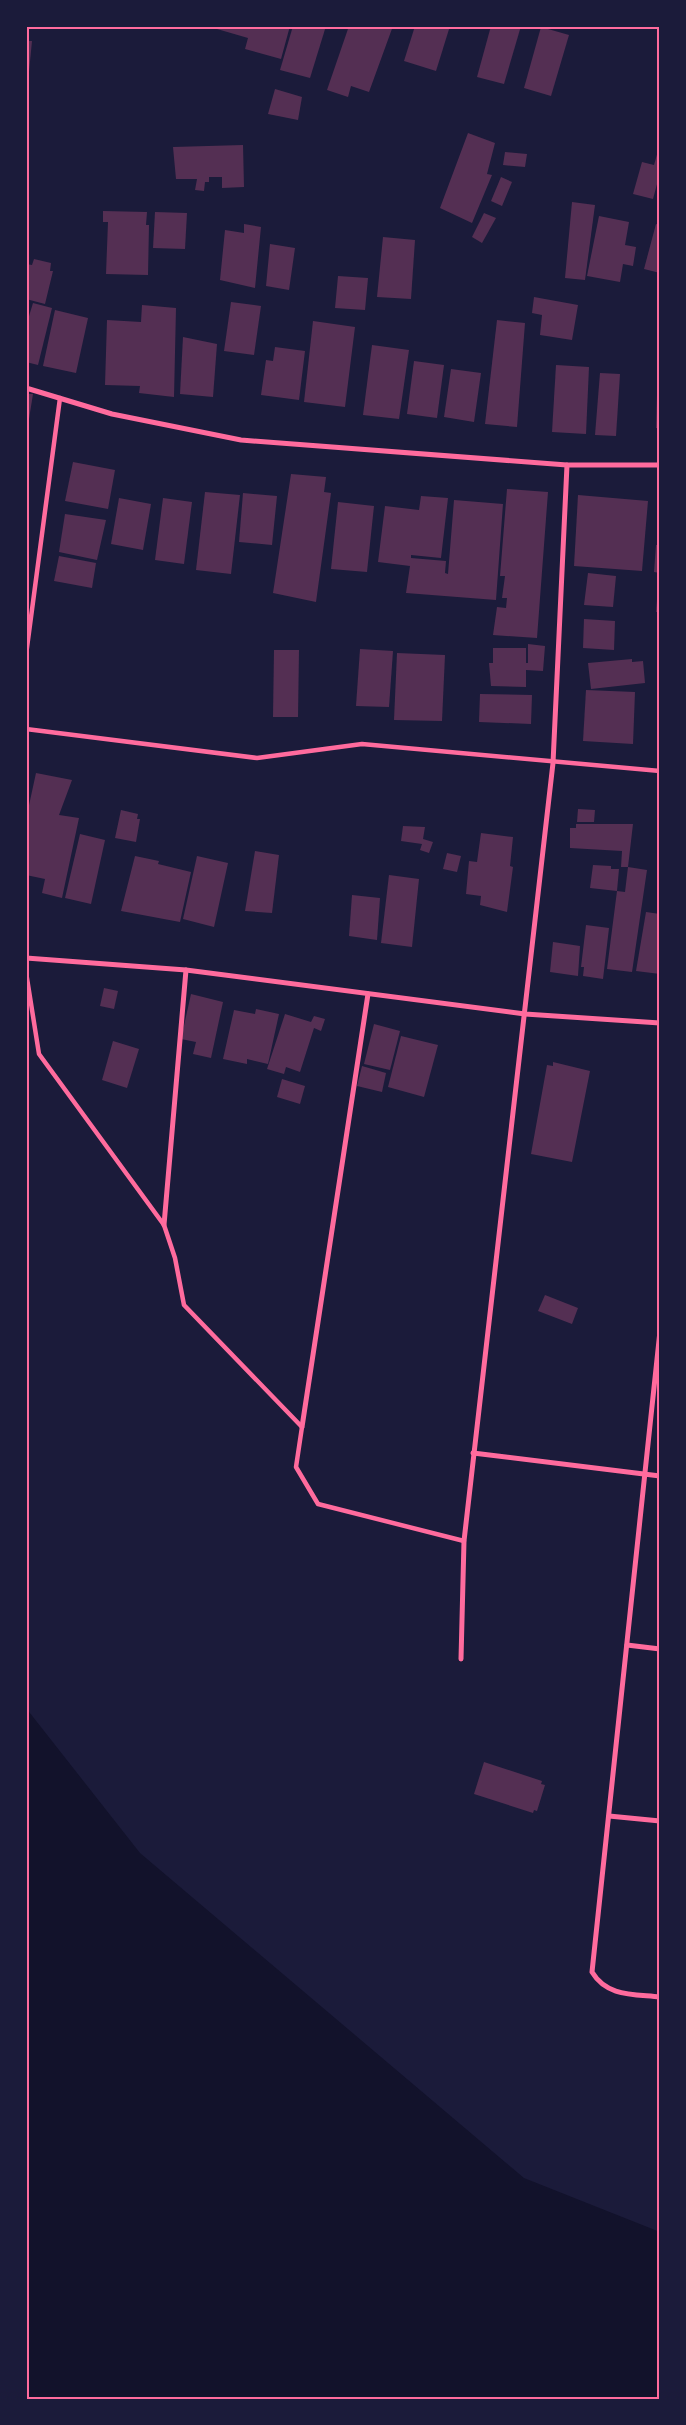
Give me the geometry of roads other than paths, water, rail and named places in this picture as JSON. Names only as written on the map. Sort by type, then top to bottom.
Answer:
[{"type":"street","points":[[26,388],[112,414],[241,440],[567,465],[660,465]]},
{"type":"street","points":[[26,655],[60,398]]},
{"type":"street","points":[[461,1660],[464,1540],[553,763],[567,465]]},
{"type":"street","points":[[26,730],[257,758],[362,744],[553,763],[660,771]]},
{"type":"street","points":[[26,958],[186,970],[525,1014],[660,1023]]},
{"type":"street","points":[[164,1225],[186,970]]},
{"type":"street","points":[[26,972],[39,1054],[164,1225],[175,1258],[184,1304],[302,1427]]},
{"type":"street","points":[[368,994],[296,1467],[318,1504],[464,1540]]},
{"type":"street","points":[[660,1331],[592,1972],[599,1984],[614,1992],[660,1997]]},
{"type":"street","points":[[474,1453],[660,1476]]},
{"type":"street","points":[[627,1645],[660,1648]]},
{"type":"street","points":[[609,1816],[660,1821]]}]
